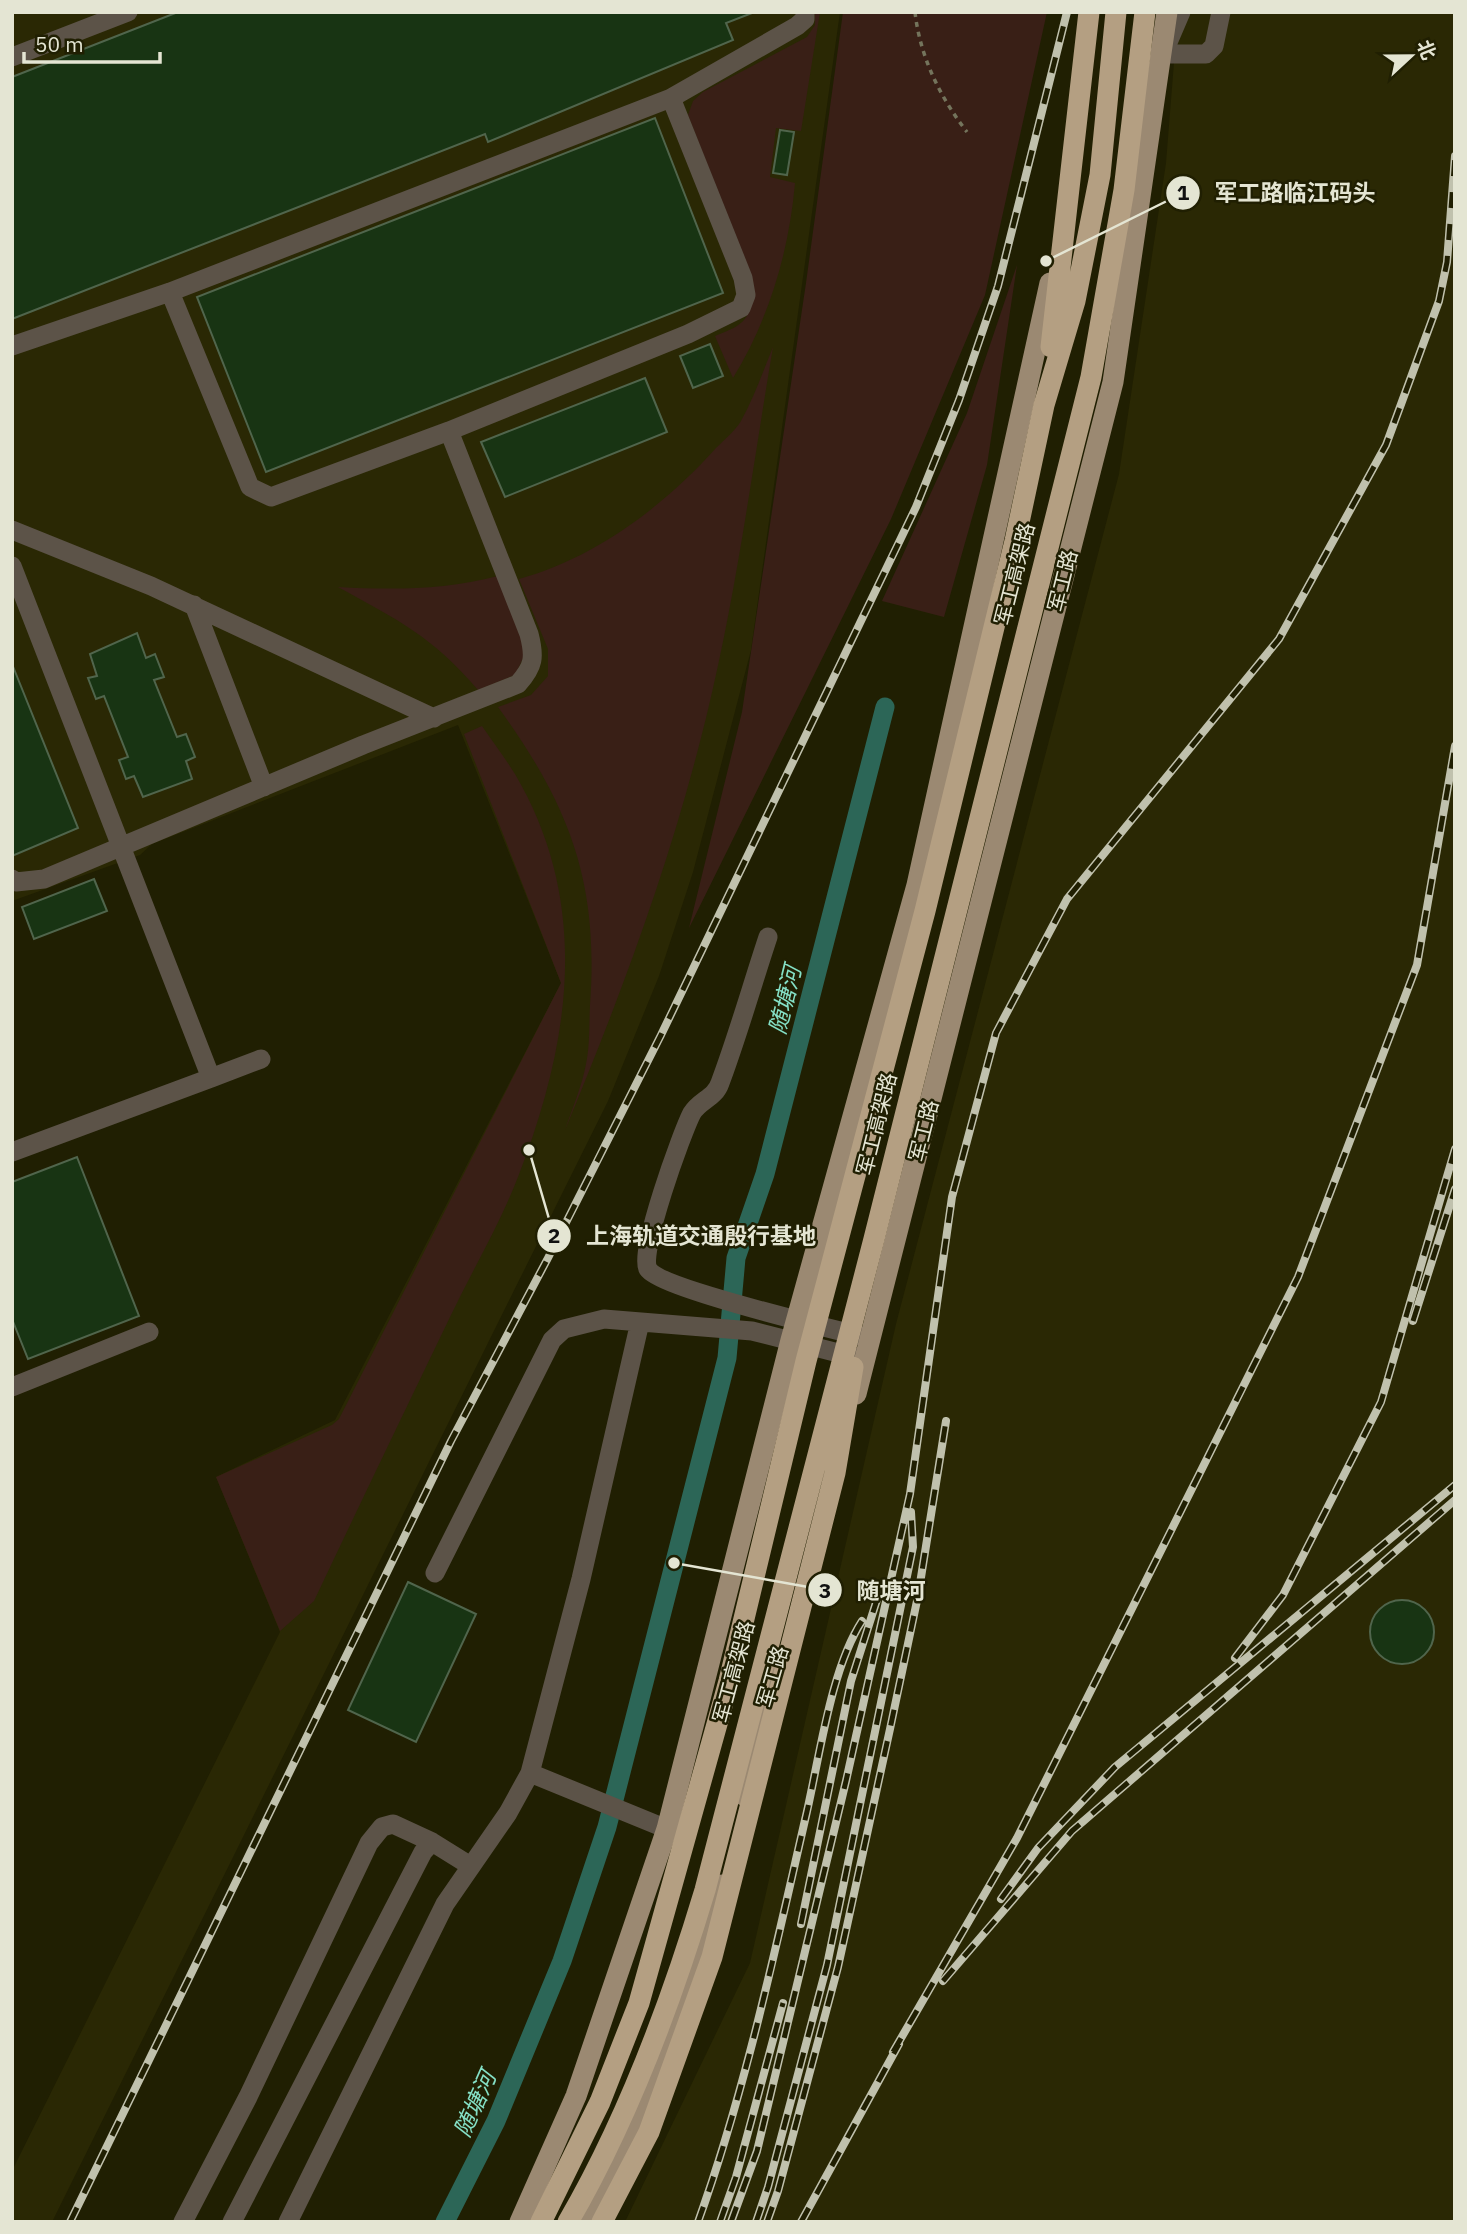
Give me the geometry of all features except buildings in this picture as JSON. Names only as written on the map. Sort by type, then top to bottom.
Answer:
[{"type":"highway","points":[[1044,405],[1089,12]]},
{"type":"highway","name":"军工高架路","points":[[541,2222],[600,2102],[639,2003],[721,1707],[806,1361],[925,911],[1015,541],[1044,405],[1075,301],[1100,175],[1116,12]]},
{"type":"highway","name":"军工高架路","points":[[568,2222],[588,2187],[677,1984],[705,1890],[740,1746],[874,1239],[1091,377],[1124,190],[1145,12]]},
{"type":"highway","points":[[602,2222],[649,2132],[712,1957],[835,1473],[874,1239]]},
{"type":"main road","points":[[520,2222],[576,2096],[667,1829],[791,1340],[917,885],[1076,167],[1096,12]]},
{"type":"main road","name":"军工路","points":[[583,2222],[652,2083],[722,1885],[759,1725],[872,1339],[1113,382],[1163,54],[1167,12]]},
{"type":"street","points":[[12,57],[128,12]]},
{"type":"street","points":[[12,346],[170,292],[671,98],[797,26],[805,19],[804,12]]},
{"type":"street","points":[[1181,12],[1163,54],[1206,54],[1214,46],[1221,12]]},
{"type":"street","points":[[170,292],[243,474],[250,487],[258,493],[271,497],[285,493],[449,431],[688,334],[741,309],[746,295],[743,278],[671,98]]},
{"type":"street","points":[[12,879],[16,882],[44,879],[125,854],[264,788],[518,684],[531,670],[535,656],[449,431]]},
{"type":"street","points":[[12,530],[194,606],[434,718]]},
{"type":"street","points":[[12,566],[211,1078]]},
{"type":"street","points":[[194,606],[264,788]]},
{"type":"street","points":[[768,937],[719,1086],[692,1114],[653,1222],[644,1258],[648,1270],[657,1276],[700,1294],[872,1339]]},
{"type":"street","points":[[12,1152],[261,1059]]},
{"type":"street","points":[[435,1573],[552,1340],[564,1329],[604,1319],[752,1331],[866,1360]]},
{"type":"street","points":[[288,2222],[445,1904],[469,1865],[508,1813],[530,1773],[581,1579],[640,1322]]},
{"type":"street","points":[[12,1387],[149,1332]]},
{"type":"street","points":[[530,1773],[667,1829]]},
{"type":"street","points":[[183,2222],[248,2097],[369,1843],[382,1827],[393,1824],[432,1842],[469,1865]]},
{"type":"street","points":[[232,2222],[405,1888],[432,1842]]},
{"type":"path","points":[[915,12],[927,64],[942,98],[967,132]]},
{"type":"shaded area","points":[[12,12],[840,12],[751,650],[693,872],[659,976],[608,1101],[52,2222],[12,2222],[12,2171],[280,1632],[216,1477],[335,1420],[561,983],[458,725],[152,844],[140,855],[12,901]]},
{"type":"shaded area","points":[[815,12],[820,12],[801,131],[776,128],[770,177],[795,183],[788,234],[767,309],[733,378],[715,336],[734,328],[745,319],[751,306],[754,286],[688,115],[693,101],[703,92],[807,37],[815,25]]},
{"type":"shaded area","points":[[843,12],[1047,12],[985,295],[891,519],[689,928],[742,712]]},
{"type":"shaded area","points":[[1178,12],[1455,12],[1455,2222],[625,2222],[750,1963],[896,1324],[1119,474],[1166,163]]},
{"type":"shaded area","points":[[1017,265],[987,465],[944,617],[882,601],[967,413]]},
{"type":"shaded area","points":[[773,347],[726,626],[692,771],[643,927],[565,1130],[582,1081],[588,1049],[592,961],[590,921],[584,883],[561,813],[544,778],[498,707],[531,695],[548,676],[548,649],[519,579],[547,570],[601,544],[674,490],[739,425]]},
{"type":"shaded area","points":[[498,576],[526,652],[515,675],[478,690],[429,642],[397,620],[338,587],[418,588]]},
{"type":"shaded area","points":[[482,726],[515,774],[539,823],[555,873],[563,924],[565,974],[560,1025],[550,1076],[536,1127],[511,1195],[495,1229],[314,1601],[280,1631],[216,1477],[332,1425],[339,1419],[561,983],[464,734]]},
{"type":"waterway","name":"随塘河","points":[[445,2222],[496,2121],[562,1961],[607,1827],[727,1358],[736,1258],[765,1174],[885,707]]},
{"type":"railway","points":[[70,2222],[451,1441],[661,1035],[916,507],[959,400],[998,286],[1067,12]]},
{"type":"railway","points":[[731,2222],[757,2151],[846,1781],[910,1494],[952,1197],[996,1033],[1067,899],[1279,639],[1386,445],[1439,301],[1447,262],[1455,156]]},
{"type":"railway","points":[[893,2052],[1017,1838],[1298,1277],[1417,965],[1455,746]]},
{"type":"railway","points":[[1235,1658],[1283,1595],[1381,1402],[1455,1149]]},
{"type":"railway","points":[[1413,1321],[1455,1189]]},
{"type":"railway","points":[[767,2222],[778,2191],[838,1967],[918,1596],[946,1421]]},
{"type":"railway","points":[[1001,1899],[1038,1848],[1115,1767],[1455,1485]]},
{"type":"railway","points":[[943,1981],[1072,1831],[1455,1500]]},
{"type":"railway","points":[[756,2222],[768,2187],[827,1965],[913,1547],[911,1512]]},
{"type":"railway","points":[[801,1924],[851,1681],[882,1584]]},
{"type":"railway","points":[[698,2222],[715,2173],[758,2023],[834,1690],[851,1641],[862,1621]]},
{"type":"railway","points":[[720,2222],[736,2177],[783,2003]]},
{"type":"railway","points":[[801,2222],[899,2044]]},
{"type":"place","name":"军工路临江码头","points":[[1046,261]]},
{"type":"place","name":"上海轨道交通殷行基地","points":[[529,1150]]},
{"type":"place","name":"随塘河","points":[[674,1563]]}]
